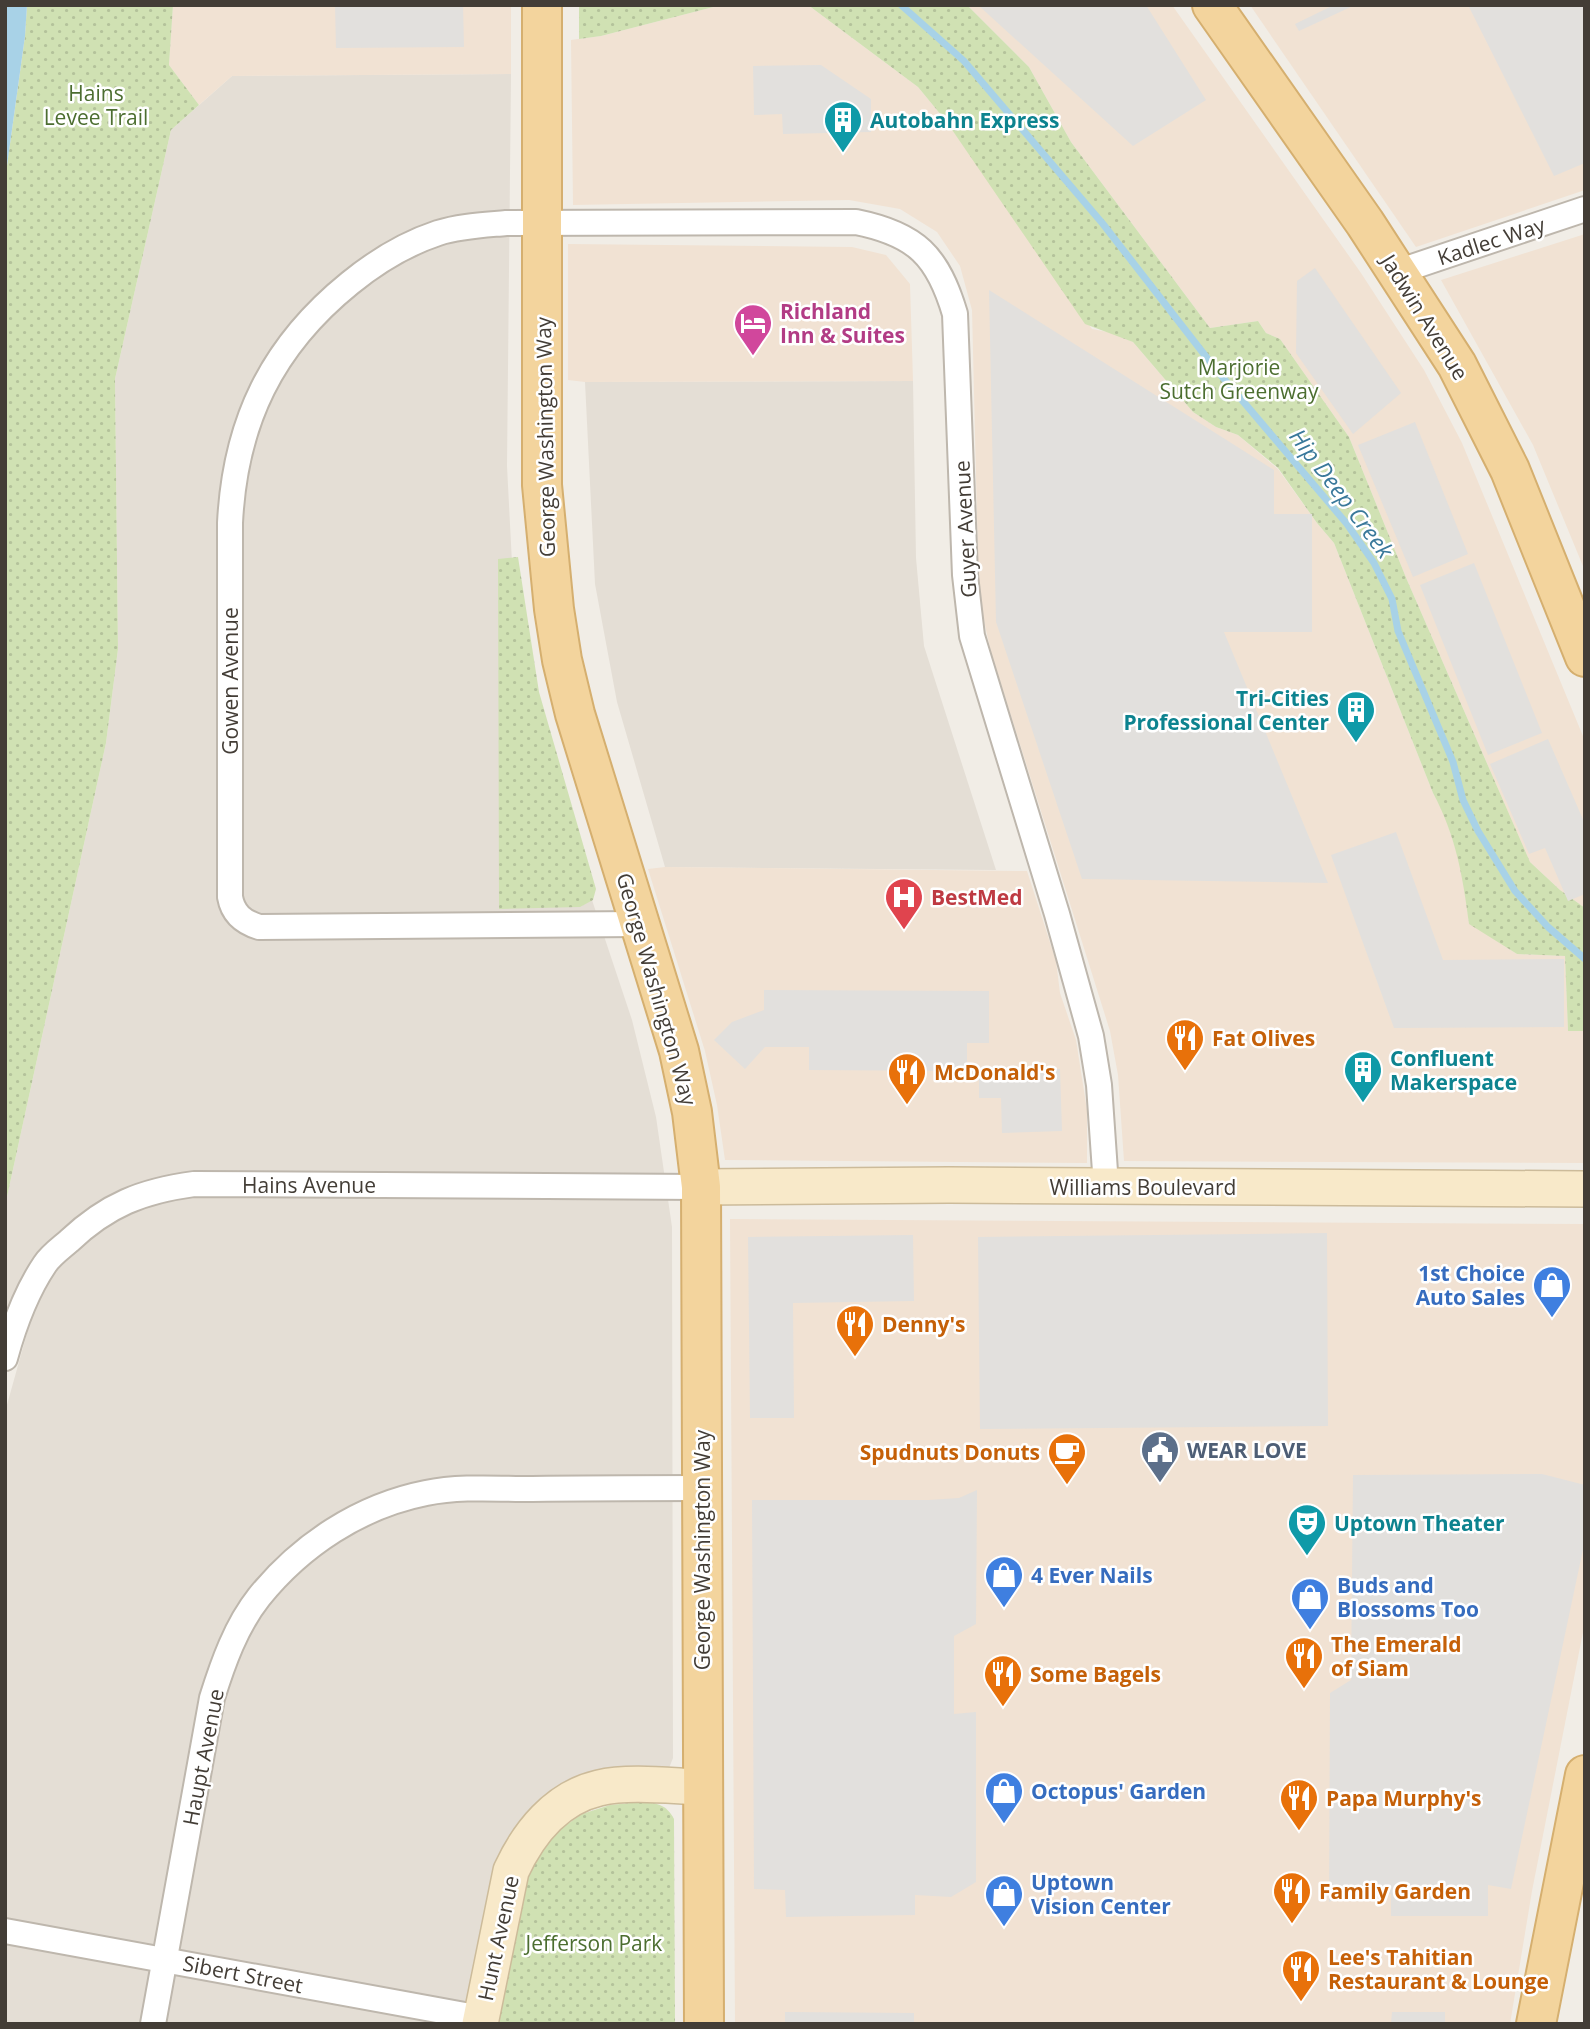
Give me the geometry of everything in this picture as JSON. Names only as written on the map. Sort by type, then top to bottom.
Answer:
[{"type":"main road","name":"George Washington Way","points":[[542,5],[542,485],[554,609],[575,714],[687,1083],[701,1187],[704,2024]]},
{"type":"main road","name":"Jadwin Avenue","points":[[1212,5],[1272,88],[1433,325],[1480,408],[1510,470],[1585,657]]},
{"type":"main road","points":[[1536,2024],[1585,1775]]},
{"type":"street","name":"Kadlec Way","points":[[1397,272],[1585,209]]},
{"type":"street","name":"Guyer Avenue","points":[[540,223],[856,222],[881,227],[903,236],[919,247],[941,277],[955,314],[965,561],[972,636],[1057,914],[1091,1036],[1106,1186]]},
{"type":"street","name":"Gowen Avenue","points":[[540,223],[485,225],[440,233],[407,245],[382,259],[329,300],[302,327],[281,355],[264,385],[243,439],[231,496],[230,897],[237,915],[246,923],[259,927],[639,923]]},
{"type":"street","name":"Hains Avenue","points":[[5,1358],[14,1328],[47,1262],[99,1216],[124,1200],[161,1188],[194,1184],[701,1187]]},
{"type":"street","name":"Williams Boulevard","points":[[701,1187],[1585,1189]]},
{"type":"street","name":"Haupt Avenue","points":[[153,2024],[212,1698],[222,1664],[239,1630],[257,1599],[284,1569],[317,1541],[348,1520],[427,1493],[475,1489],[702,1488]]},
{"type":"street","name":"Hunt Avenue","points":[[480,2021],[511,1871],[523,1846],[536,1829],[558,1808],[600,1788],[702,1787]]},
{"type":"street","name":"Sibert Street","points":[[5,1931],[480,2021]]},
{"type":"shaded area","points":[[173,5],[511,5],[511,74],[232,76],[199,105],[169,65]]},
{"type":"shaded area","points":[[335,5],[463,5],[464,47],[336,48]]},
{"type":"shaded area","points":[[721,5],[808,5],[918,87],[946,121],[1092,329],[1113,333],[1133,342],[1193,412],[1216,427],[1238,435],[1278,469],[1334,543],[1433,793],[1444,813],[1462,869],[1469,923],[1517,954],[1565,956],[1568,1031],[1585,1031],[1585,1163],[1124,1161],[1118,1075],[1110,1031],[991,652],[979,599],[972,310],[960,266],[937,232],[900,209],[849,200],[573,205],[571,40],[601,36]]},
{"type":"shaded area","points":[[967,5],[1172,5],[1361,273],[1424,370],[1462,443],[1585,741],[1585,908],[1560,890],[1530,862],[1407,580],[1349,437],[1280,339],[1266,333],[1258,321],[1210,328],[1071,142],[1029,67]]},
{"type":"shaded area","points":[[978,5],[1146,5],[1206,100],[1133,146]]},
{"type":"shaded area","points":[[1250,5],[1585,5],[1585,190],[1416,247]]},
{"type":"shaded area","points":[[1334,5],[1355,5],[1299,31],[1295,24]]},
{"type":"shaded area","points":[[1468,5],[1585,5],[1585,163],[1554,176]]},
{"type":"shaded area","points":[[821,65],[871,99],[871,132],[783,134],[782,114],[754,115],[753,66]]},
{"type":"shaded area","points":[[511,74],[507,466],[512,563],[523,641],[589,891],[632,1020],[656,1117],[672,1227],[673,1758],[669,1768],[663,1772],[569,1786],[466,2024],[5,2024],[5,1412],[29,1326],[5,1323],[5,1206],[106,743],[118,649],[115,379],[171,130],[232,76]]},
{"type":"shaded area","points":[[1585,234],[1585,571],[1533,445],[1441,280]]},
{"type":"shaded area","points":[[568,244],[852,247],[886,255],[910,284],[913,381],[568,380]]},
{"type":"shaded area","points":[[1315,268],[1401,393],[1353,434],[1296,353],[1297,281]]},
{"type":"shaded area","points":[[989,290],[1274,470],[1274,514],[1312,514],[1312,632],[1224,632],[1328,883],[1082,879],[996,622]]},
{"type":"shaded area","points":[[913,381],[916,558],[924,646],[996,870],[665,867],[617,702],[595,584],[585,382]]},
{"type":"shaded area","points":[[1415,422],[1468,554],[1413,577],[1358,445]]},
{"type":"shaded area","points":[[1474,563],[1542,733],[1488,755],[1420,585]]},
{"type":"shaded area","points":[[1548,739],[1585,824],[1585,894],[1568,901],[1545,848],[1529,854],[1490,764]]},
{"type":"shaded area","points":[[1396,832],[1443,960],[1564,959],[1564,1027],[1394,1028],[1331,855]]},
{"type":"shaded area","points":[[648,869],[1027,871],[1056,961],[1060,993],[1076,1040],[1087,1110],[1087,1163],[725,1160],[705,1051]]},
{"type":"shaded area","points":[[764,990],[989,991],[989,1043],[967,1043],[967,1071],[809,1070],[809,1047],[765,1047],[745,1069],[714,1040],[732,1022],[764,1010]]},
{"type":"shaded area","points":[[1060,1069],[1062,1131],[1002,1133],[1001,1098],[979,1098],[979,1072]]},
{"type":"shaded area","points":[[730,1219],[1585,1224],[1585,1622],[1532,1891],[1510,2024],[735,2024]]},
{"type":"shaded area","points":[[1327,1233],[1328,1426],[980,1429],[978,1237]]},
{"type":"shaded area","points":[[913,1235],[914,1301],[793,1303],[794,1418],[750,1418],[748,1237]]},
{"type":"shaded area","points":[[1542,1474],[1585,1485],[1585,1540],[1511,1889],[1488,1885],[1488,1916],[1391,1916],[1391,1894],[1348,1894],[1329,1902],[1330,1693],[1351,1680],[1353,1475]]},
{"type":"shaded area","points":[[977,1490],[976,1624],[954,1636],[954,1714],[976,1712],[976,1882],[951,1897],[915,1895],[915,1915],[786,1917],[785,1890],[754,1889],[752,1500],[929,1500],[959,1498]]},
{"type":"shaded area","points":[[785,2012],[914,2013],[914,2024],[785,2024]]},
{"type":"shaded area","points":[[1392,2012],[1445,2012],[1445,2024],[1391,2024]]},
{"type":"green space","name":"Hains Levee Trail","points":[[27,5],[173,5],[169,65],[199,105],[171,130],[115,379],[118,649],[106,743],[5,1206],[5,180]]},
{"type":"green space","points":[[579,5],[721,5],[601,36],[579,39]]},
{"type":"green space","name":"Marjorie Sutch Greenway","points":[[808,5],[967,5],[1029,67],[1071,142],[1210,328],[1258,321],[1266,333],[1280,339],[1349,437],[1407,580],[1530,862],[1560,890],[1585,908],[1585,1031],[1568,1031],[1565,956],[1517,954],[1469,924],[1453,841],[1334,543],[1278,468],[1238,435],[1216,427],[1193,412],[1133,342],[1085,324],[946,121],[918,87]]},
{"type":"green space","points":[[518,557],[539,692],[596,889],[593,900],[580,907],[499,909],[498,559]]},
{"type":"green space","name":"Jefferson Park","points":[[640,1802],[660,1805],[668,1810],[674,1819],[675,2024],[498,2024],[525,1880],[538,1855],[556,1832],[582,1814],[610,1805]]},
{"type":"water","points":[[5,5],[27,5],[5,180]]},
{"type":"waterway","name":"Hip Deep Creek","points":[[901,5],[964,61],[1103,224],[1214,367],[1347,524],[1374,563],[1392,599],[1398,631],[1453,762],[1463,800],[1478,831],[1515,891],[1548,927],[1585,959]]},
{"type":"place","name":"Autobahn Express","points":[[843,154]]},
{"type":"place","name":"Richland Inn & Suites","points":[[753,357]]},
{"type":"place","name":"Tri-Cities Professional Center","points":[[1356,744]]},
{"type":"place","name":"BestMed","points":[[904,931]]},
{"type":"place","name":"Fat Olives","points":[[1185,1072]]},
{"type":"place","name":"Confluent Makerspace","points":[[1363,1104]]},
{"type":"place","name":"McDonald's","points":[[907,1106]]},
{"type":"place","name":"1st Choice Auto Sales","points":[[1552,1319]]},
{"type":"place","name":"Denny's","points":[[855,1358]]},
{"type":"place","name":"WEAR LOVE","points":[[1160,1484]]},
{"type":"place","name":"Spudnuts Donuts","points":[[1067,1486]]},
{"type":"place","name":"Uptown Theater","points":[[1307,1557]]},
{"type":"place","name":"4 Ever Nails","points":[[1004,1609]]},
{"type":"place","name":"Buds and Blossoms Too","points":[[1310,1631]]},
{"type":"place","name":"The Emerald of Siam","points":[[1304,1690]]},
{"type":"place","name":"Some Bagels","points":[[1003,1708]]},
{"type":"place","name":"Octopus' Garden","points":[[1004,1825]]},
{"type":"place","name":"Papa Murphy's","points":[[1299,1832]]},
{"type":"place","name":"Family Garden","points":[[1292,1925]]},
{"type":"place","name":"Uptown Vision Center","points":[[1004,1928]]},
{"type":"place","name":"Lee's Tahitian Restaurant & Lounge","points":[[1301,2003]]}]
